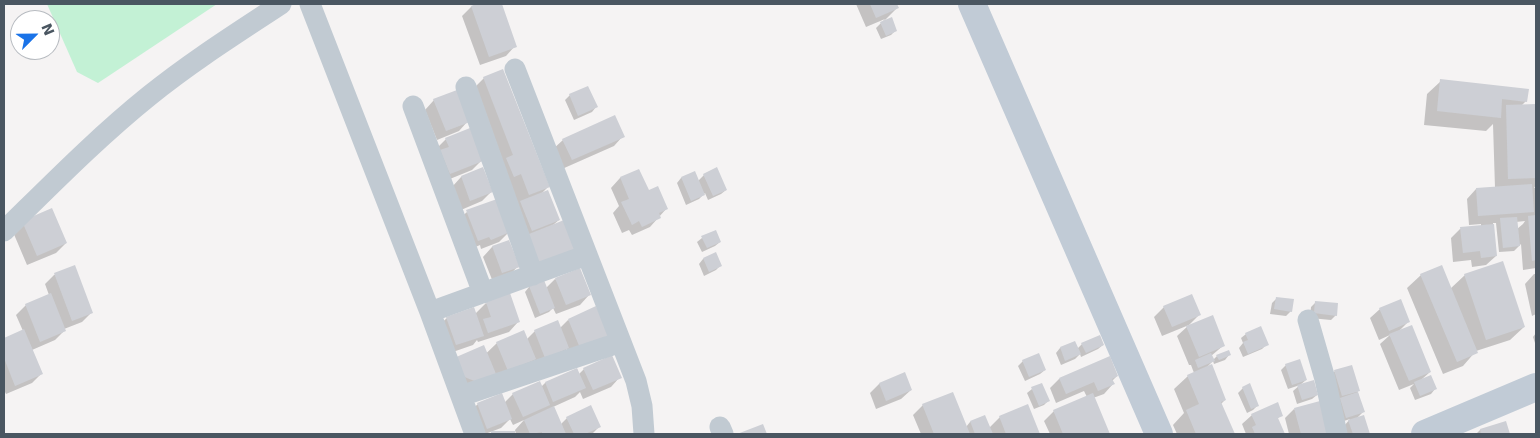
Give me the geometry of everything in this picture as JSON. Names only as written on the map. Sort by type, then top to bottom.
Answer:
[{"type":"street","points":[[4,231],[65,172],[150,95],[220,44],[281,4]]},
{"type":"street","points":[[310,4],[430,312],[475,434]]},
{"type":"street","points":[[972,4],[1159,434]]},
{"type":"street","points":[[515,69],[636,381],[642,406],[644,434]]},
{"type":"street","points":[[466,87],[533,275]]},
{"type":"street","points":[[413,106],[483,293]]},
{"type":"street","points":[[430,312],[587,255]]},
{"type":"street","points":[[1308,320],[1325,379],[1337,434]]},
{"type":"street","points":[[461,396],[621,342]]},
{"type":"street","points":[[1425,434],[1536,387]]},
{"type":"green space","points":[[47,4],[217,4],[98,83],[77,72],[60,33],[60,10],[50,10]]},
{"type":"building","points":[[476,4],[502,4],[517,47],[489,57],[471,6]]},
{"type":"building","points":[[870,4],[897,4],[899,8],[876,18]]},
{"type":"building","points":[[892,17],[897,31],[886,36],[880,22]]},
{"type":"building","points":[[503,69],[550,187],[529,195],[521,174],[514,177],[506,158],[513,155],[483,77]]},
{"type":"building","points":[[1440,79],[1529,89],[1527,102],[1502,99],[1501,118],[1437,111]]},
{"type":"building","points":[[588,86],[598,107],[578,116],[569,94]]},
{"type":"building","points":[[457,90],[470,122],[446,131],[433,99]]},
{"type":"building","points":[[1536,104],[1536,178],[1508,179],[1506,105]]},
{"type":"building","points":[[615,115],[625,137],[572,160],[562,139]]},
{"type":"building","points":[[470,128],[483,161],[450,174],[440,150],[449,147],[445,138]]},
{"type":"building","points":[[483,167],[493,192],[470,201],[461,176]]},
{"type":"building","points":[[717,167],[727,190],[713,196],[703,174]]},
{"type":"building","points":[[639,169],[649,190],[658,186],[668,209],[659,213],[661,218],[642,227],[639,221],[632,225],[621,202],[629,199],[620,177]]},
{"type":"building","points":[[695,171],[705,195],[691,201],[681,177]]},
{"type":"building","points":[[1532,184],[1534,212],[1478,216],[1476,188]]},
{"type":"building","points":[[548,190],[560,220],[532,231],[520,201]]},
{"type":"building","points":[[497,199],[510,232],[491,240],[489,237],[478,241],[466,210]]},
{"type":"building","points":[[52,208],[67,243],[37,256],[22,221]]},
{"type":"building","points":[[1536,215],[1536,260],[1532,261],[1528,216]]},
{"type":"building","points":[[1517,217],[1520,246],[1503,248],[1500,218]]},
{"type":"building","points":[[564,220],[577,252],[536,268],[524,236]]},
{"type":"building","points":[[1494,224],[1497,256],[1481,258],[1480,251],[1463,253],[1460,227]]},
{"type":"building","points":[[716,230],[721,242],[707,248],[701,236]]},
{"type":"building","points":[[509,240],[520,267],[502,273],[492,246]]},
{"type":"building","points":[[716,252],[722,266],[709,272],[703,258]]},
{"type":"building","points":[[1503,261],[1525,327],[1486,340],[1464,274]]},
{"type":"building","points":[[75,265],[93,313],[72,321],[54,273]]},
{"type":"building","points":[[1442,265],[1478,353],[1457,362],[1420,274]]},
{"type":"building","points":[[580,268],[591,295],[566,305],[555,278]]},
{"type":"building","points":[[544,280],[555,308],[540,314],[529,286]]},
{"type":"building","points":[[51,293],[66,331],[40,342],[25,304]]},
{"type":"building","points":[[510,293],[520,322],[488,333],[483,319],[491,317],[486,302]]},
{"type":"building","points":[[1192,294],[1201,315],[1172,327],[1163,306]]},
{"type":"building","points":[[1276,297],[1294,299],[1292,312],[1274,309]]},
{"type":"building","points":[[1401,299],[1410,322],[1389,331],[1379,308]]},
{"type":"building","points":[[1315,301],[1338,303],[1337,316],[1314,313]]},
{"type":"building","points":[[596,306],[609,335],[580,348],[568,319]]},
{"type":"building","points":[[474,307],[484,336],[456,345],[446,317]]},
{"type":"building","points":[[1213,315],[1225,346],[1199,357],[1186,326]]},
{"type":"building","points":[[558,320],[569,348],[545,358],[534,330]]},
{"type":"building","points":[[1412,325],[1431,372],[1409,381],[1389,334]]},
{"type":"building","points":[[1261,326],[1269,345],[1248,354],[1243,342],[1248,340],[1245,333]]},
{"type":"building","points":[[24,329],[43,374],[15,386],[4,358],[4,338]]},
{"type":"building","points":[[524,330],[536,359],[508,371],[496,342]]},
{"type":"building","points":[[1100,335],[1104,345],[1086,353],[1081,343]]},
{"type":"building","points":[[1075,341],[1081,354],[1065,361],[1060,347]]},
{"type":"building","points":[[484,345],[496,374],[477,382],[462,376],[454,358]]},
{"type":"building","points":[[1229,350],[1231,355],[1219,360],[1216,355]]},
{"type":"building","points":[[1039,353],[1046,370],[1029,377],[1022,360]]},
{"type":"building","points":[[1211,353],[1215,361],[1198,368],[1195,360]]},
{"type":"building","points":[[612,355],[622,378],[593,390],[583,368]]},
{"type":"building","points":[[1110,356],[1118,376],[1112,379],[1115,384],[1098,391],[1094,382],[1066,394],[1059,378]]},
{"type":"building","points":[[1300,359],[1307,380],[1292,385],[1285,364]]},
{"type":"building","points":[[1212,364],[1226,400],[1221,402],[1235,434],[1196,434],[1186,410],[1199,404],[1187,375]]},
{"type":"building","points":[[1352,365],[1360,391],[1342,396],[1334,370]]},
{"type":"building","points":[[577,368],[586,388],[553,402],[545,382]]},
{"type":"building","points":[[905,372],[912,390],[886,401],[879,383]]},
{"type":"building","points":[[1431,375],[1437,389],[1420,396],[1414,382]]},
{"type":"building","points":[[1314,380],[1318,395],[1302,400],[1297,385]]},
{"type":"building","points":[[540,381],[550,405],[523,417],[512,393]]},
{"type":"building","points":[[1042,383],[1050,401],[1039,406],[1031,387]]},
{"type":"building","points":[[1250,383],[1259,406],[1251,409],[1242,387]]},
{"type":"building","points":[[953,392],[970,434],[934,434],[922,404]]},
{"type":"building","points":[[1358,392],[1365,412],[1346,418],[1340,398]]},
{"type":"building","points":[[502,393],[512,419],[487,429],[477,403]]},
{"type":"building","points":[[1093,393],[1110,434],[1063,434],[1053,410]]},
{"type":"building","points":[[1320,401],[1329,434],[1301,434],[1294,408]]},
{"type":"building","points":[[1278,402],[1283,416],[1278,418],[1285,434],[1255,434],[1252,427],[1256,425],[1251,414]]},
{"type":"building","points":[[1028,404],[1040,434],[1006,434],[999,416]]},
{"type":"building","points":[[591,405],[601,427],[585,434],[574,434],[566,417]]},
{"type":"building","points":[[554,406],[566,434],[542,434],[542,432],[530,434],[524,420]]},
{"type":"building","points":[[985,415],[993,434],[975,434],[970,421]]},
{"type":"building","points":[[1364,415],[1370,434],[1353,434],[1348,420]]},
{"type":"building","points":[[1506,421],[1510,434],[1481,434],[1480,429]]},
{"type":"building","points":[[763,424],[767,434],[737,434]]},
{"type":"building","points":[[491,431],[515,431],[515,434],[491,434]]}]
